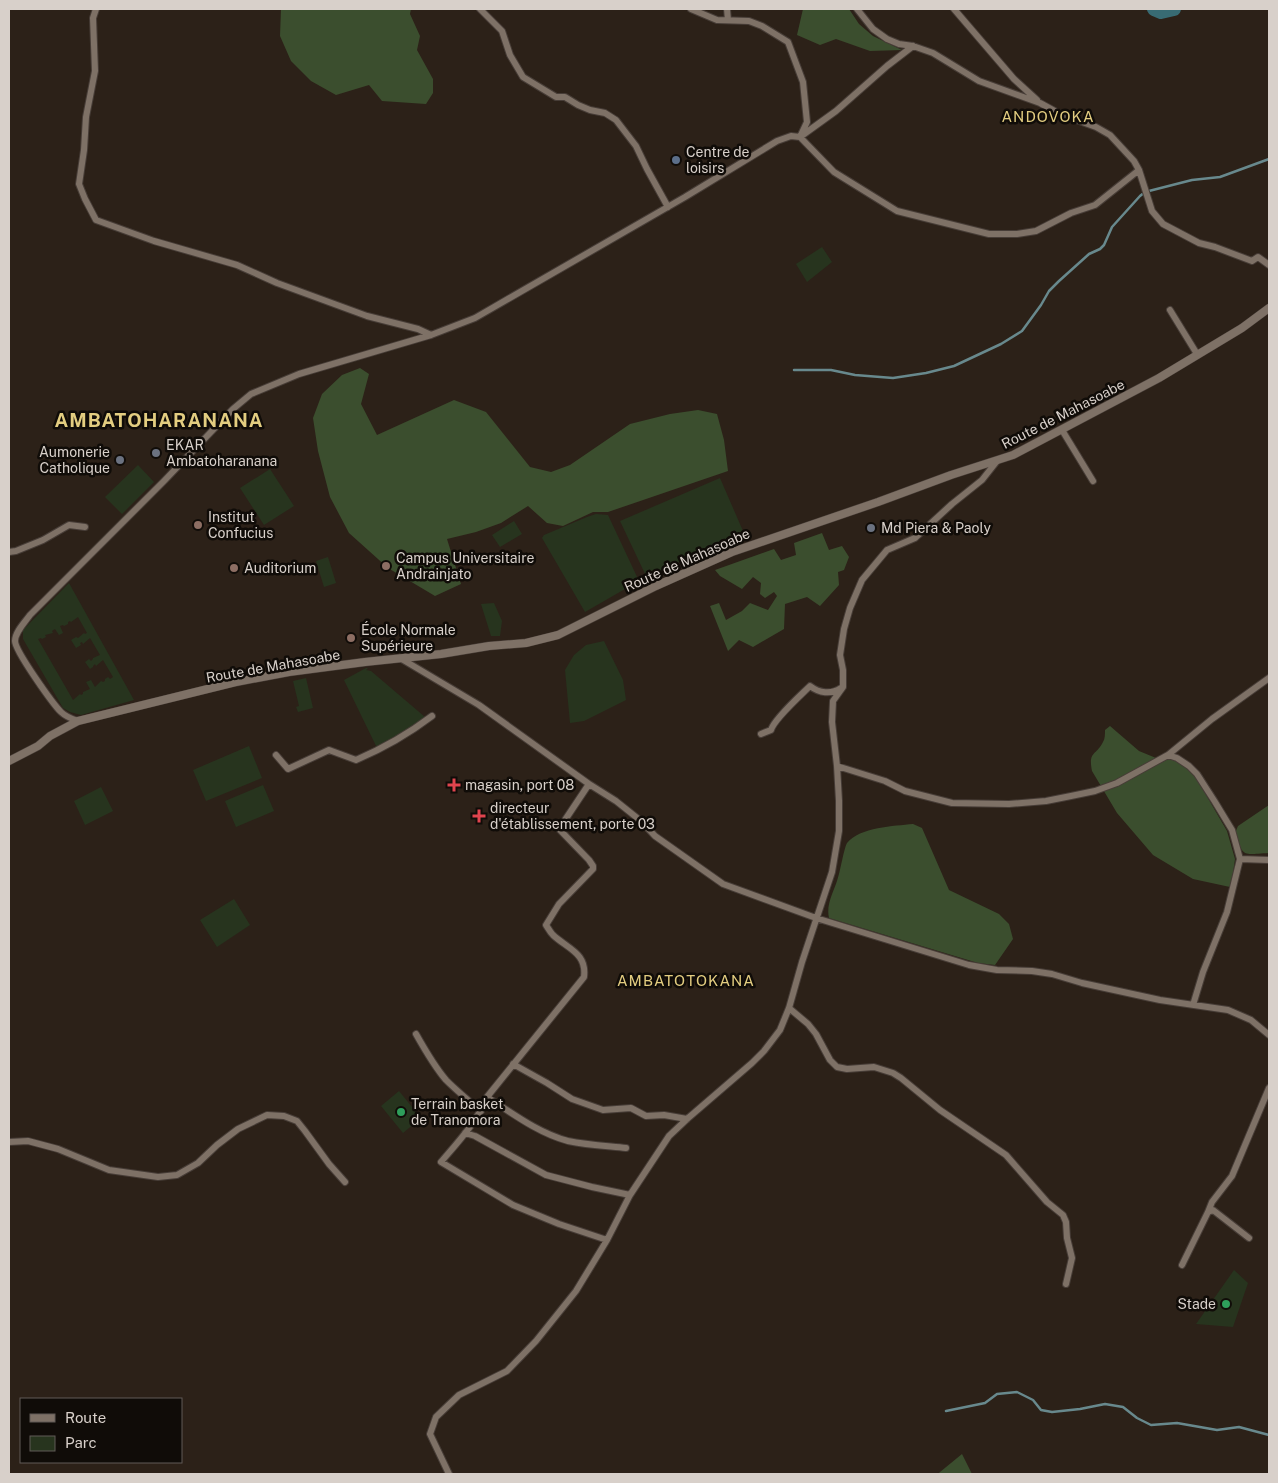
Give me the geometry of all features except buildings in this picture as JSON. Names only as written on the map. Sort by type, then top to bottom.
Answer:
[{"type":"street","points":[[96,9],[93,18],[95,72],[86,117],[79,184],[96,220],[237,265],[366,316],[431,335]]},
{"type":"street","points":[[480,9],[502,31],[510,55],[523,77],[556,96],[565,97],[590,110],[605,113],[616,120],[636,146],[668,207]]},
{"type":"street","points":[[692,9],[716,20],[749,21],[762,26],[788,42],[803,82],[807,122],[800,137]]},
{"type":"street","points":[[727,9],[728,20]]},
{"type":"street","points":[[857,9],[872,29],[887,39],[933,53],[979,81],[1040,103],[1060,114],[1096,127],[1110,135],[1134,160],[1152,211],[1163,224],[1199,243],[1215,246],[1252,261],[1258,257],[1269,265]]},
{"type":"street","points":[[954,9],[1014,79],[1040,103]]},
{"type":"street","points":[[800,137],[836,111],[913,46]]},
{"type":"street","points":[[78,722],[60,712],[12,642],[30,614],[164,481],[232,408],[251,394],[299,374],[431,335],[475,318],[668,207],[777,141],[791,136],[800,137],[834,172],[897,211],[989,234],[1017,234],[1036,231],[1070,213],[1095,205],[1139,170]]},
{"type":"street","name":"Route de Mahasoabe","points":[[9,760],[38,746],[50,736],[78,722],[251,680],[289,672],[441,654],[489,646],[526,643],[558,635],[656,586],[732,552],[1013,455],[1159,378],[1242,328],[1269,308]]},
{"type":"street","points":[[1170,310],[1197,354]]},
{"type":"street","points":[[1062,430],[1093,481]]},
{"type":"street","points":[[448,1474],[430,1434],[436,1417],[459,1395],[507,1371],[536,1341],[576,1292],[607,1240],[630,1195],[669,1136],[752,1063],[780,1030],[789,1008],[794,986],[832,872],[839,831],[838,766],[832,722],[833,701],[843,687],[843,670],[840,655],[850,608],[862,580],[887,550],[915,538],[982,480],[997,461]]},
{"type":"street","points":[[9,552],[43,540],[69,525],[85,527]]},
{"type":"street","points":[[400,658],[479,705],[589,784],[616,801],[655,836],[723,884],[816,918],[969,965],[1052,974],[1082,983],[1160,1000],[1228,1010],[1251,1020],[1269,1034]]},
{"type":"street","points":[[838,766],[885,781],[905,791],[952,803],[1009,804],[1046,801],[1095,791],[1117,783],[1168,755],[1212,719],[1269,678]]},
{"type":"street","points":[[761,734],[771,730],[782,713],[810,686],[816,691],[827,692],[836,692],[843,687]]},
{"type":"street","points":[[276,755],[288,769],[329,750],[356,760],[382,749],[432,716]]},
{"type":"street","points":[[1168,755],[1177,758],[1197,774],[1232,830],[1240,859],[1228,912],[1193,1005]]},
{"type":"street","points":[[589,784],[558,829],[593,866],[559,904],[546,925],[553,935],[581,958],[585,969],[584,977],[487,1096],[481,1111],[466,1133],[441,1162],[463,1177],[514,1205],[559,1224],[607,1240]]},
{"type":"street","points":[[1240,859],[1269,860]]},
{"type":"street","points":[[789,1008],[808,1024],[816,1034],[830,1060],[837,1067],[847,1069],[874,1067],[893,1073],[940,1110],[1006,1155],[1047,1202],[1063,1215],[1066,1222],[1067,1238],[1072,1258],[1066,1284]]},
{"type":"street","points":[[416,1034],[433,1063],[446,1080],[481,1111]]},
{"type":"street","points":[[513,1064],[572,1100],[603,1110],[631,1108],[646,1116],[664,1115],[687,1119]]},
{"type":"street","points":[[1182,1265],[1212,1202],[1232,1176],[1269,1088]]},
{"type":"street","points":[[487,1096],[523,1121],[566,1140],[626,1148]]},
{"type":"street","points":[[9,1142],[28,1142],[58,1149],[110,1170],[158,1178],[177,1175],[198,1163],[238,1129],[266,1115],[284,1116],[297,1121],[345,1182]]},
{"type":"street","points":[[466,1133],[546,1174],[592,1188],[630,1195]]},
{"type":"street","points":[[1208,1212],[1213,1210],[1249,1238]]},
{"type":"green space","points":[[281,9],[411,9],[410,14],[420,36],[417,50],[433,79],[433,93],[426,104],[382,101],[369,85],[336,95],[311,81],[291,61],[280,36]]},
{"type":"green space","points":[[803,9],[849,9],[859,24],[873,36],[902,50],[870,51],[836,39],[820,45],[797,35]]},
{"type":"green space","points":[[822,247],[832,262],[807,282],[796,264]]},
{"type":"green space","points":[[360,368],[369,374],[361,404],[377,435],[454,400],[486,412],[530,467],[551,472],[570,465],[630,424],[670,414],[698,410],[717,414],[724,440],[728,471],[608,512],[593,512],[563,526],[547,523],[528,506],[501,523],[476,532],[447,539],[461,584],[435,596],[388,568],[349,533],[330,497],[318,451],[313,418],[322,394],[342,375]]},
{"type":"green space","points":[[138,465],[154,482],[122,514],[105,497]]},
{"type":"green space","points":[[270,469],[294,506],[264,525],[240,488]]},
{"type":"green space","points":[[720,478],[743,531],[647,578],[620,521]]},
{"type":"green space","points":[[596,514],[608,515],[639,581],[585,612],[542,538],[544,535]]},
{"type":"green space","points":[[514,521],[522,534],[500,547],[492,535]]},
{"type":"green space","points":[[822,533],[829,550],[842,546],[849,557],[844,570],[838,572],[839,585],[820,606],[807,597],[785,604],[784,629],[753,647],[739,640],[728,651],[710,606],[719,603],[726,620],[742,611],[750,603],[768,610],[777,596],[774,592],[765,598],[760,594],[761,583],[753,577],[742,589],[720,576],[715,570],[774,549],[781,560],[796,555],[794,543]]},
{"type":"green space","points":[[328,557],[336,583],[324,587],[316,561]]},
{"type":"green space","points":[[69,583],[134,700],[81,715],[63,708],[23,639],[23,630]],"holes":[[[78,617],[87,633],[71,640],[76,648],[81,645],[80,643],[82,642],[83,644],[90,638],[100,655],[91,661],[89,659],[85,662],[90,669],[103,660],[113,677],[110,679],[108,677],[95,687],[91,680],[86,682],[90,689],[73,700],[38,639],[53,633],[52,631],[55,629],[59,635],[63,633],[60,626],[64,626]]]},
{"type":"green space","points":[[494,603],[502,621],[500,636],[491,636],[481,604]]},
{"type":"green space","points":[[604,641],[623,680],[626,700],[584,721],[570,723],[565,670],[574,655],[586,645]]},
{"type":"green space","points":[[368,668],[366,670],[371,671],[425,717],[396,738],[377,748],[344,680]]},
{"type":"green space","points":[[306,678],[313,708],[298,712],[296,707],[299,706],[293,681]]},
{"type":"green space","points":[[1110,726],[1139,751],[1156,758],[1163,756],[1177,759],[1191,769],[1227,831],[1235,859],[1230,887],[1193,879],[1153,855],[1117,813],[1092,771],[1091,765],[1093,754],[1104,741],[1105,730]]},
{"type":"green space","points":[[249,746],[262,778],[206,801],[193,770]]},
{"type":"green space","points":[[263,785],[274,811],[236,827],[225,801]]},
{"type":"green space","points":[[101,787],[113,811],[85,825],[74,801]]},
{"type":"green space","points":[[1269,805],[1269,853],[1246,853],[1240,847],[1235,833],[1238,826]]},
{"type":"green space","points":[[913,824],[922,828],[949,890],[999,914],[1009,924],[1013,939],[995,965],[978,963],[829,918],[829,904],[847,843],[869,830]]},
{"type":"green space","points":[[234,899],[250,925],[217,947],[200,920]]},
{"type":"green space","name":"Terrain basket de Tranomora","points":[[399,1091],[421,1118],[403,1133],[381,1106]]},
{"type":"green space","name":"Stade","points":[[1234,1270],[1248,1283],[1233,1327],[1196,1324]]},
{"type":"green space","points":[[962,1454],[972,1474],[938,1474],[940,1472]]},
{"type":"waterway","points":[[1154,9],[1161,12],[1174,9]]},
{"type":"waterway","points":[[794,370],[831,370],[855,375],[893,378],[954,366],[1001,344],[1022,331],[1049,291],[1089,254],[1104,245],[1112,227],[1145,192],[1192,180],[1220,177],[1269,159]]},
{"type":"waterway","points":[[946,1411],[985,1403],[997,1394],[1017,1392],[1033,1400],[1041,1410],[1052,1412],[1105,1404],[1123,1407],[1137,1418],[1151,1425],[1177,1423],[1217,1430],[1239,1427],[1269,1435]]},
{"type":"place","name":"Centre de loisirs","points":[[676,160]]},
{"type":"place","name":"EKAR Ambatoharanana","points":[[156,453]]},
{"type":"place","name":"Aumonerie Catholique","points":[[120,460]]},
{"type":"place","name":"Institut Confucius","points":[[198,525]]},
{"type":"place","name":"Md Piera & Paoly","points":[[871,528]]},
{"type":"place","name":"Campus Universitaire Andrainjato","points":[[386,566]]},
{"type":"place","name":"Auditorium","points":[[234,568]]},
{"type":"place","name":"École Normale Supérieure","points":[[351,638]]},
{"type":"place","name":"magasin, port 08","points":[[454,785]]},
{"type":"place","name":"directeur d'établissement, porte 03","points":[[479,816]]},
{"type":"place","name":"Terrain basket de Tranomora","points":[[401,1112]]},
{"type":"place","name":"Stade","points":[[1226,1304]]},
{"type":"district","name":"ANDOVOKA","points":[[1048,117]]},
{"type":"district","name":"AMBATOHARANANA","points":[[159,420]]},
{"type":"district","name":"AMBATOTOKANA","points":[[686,981]]}]
